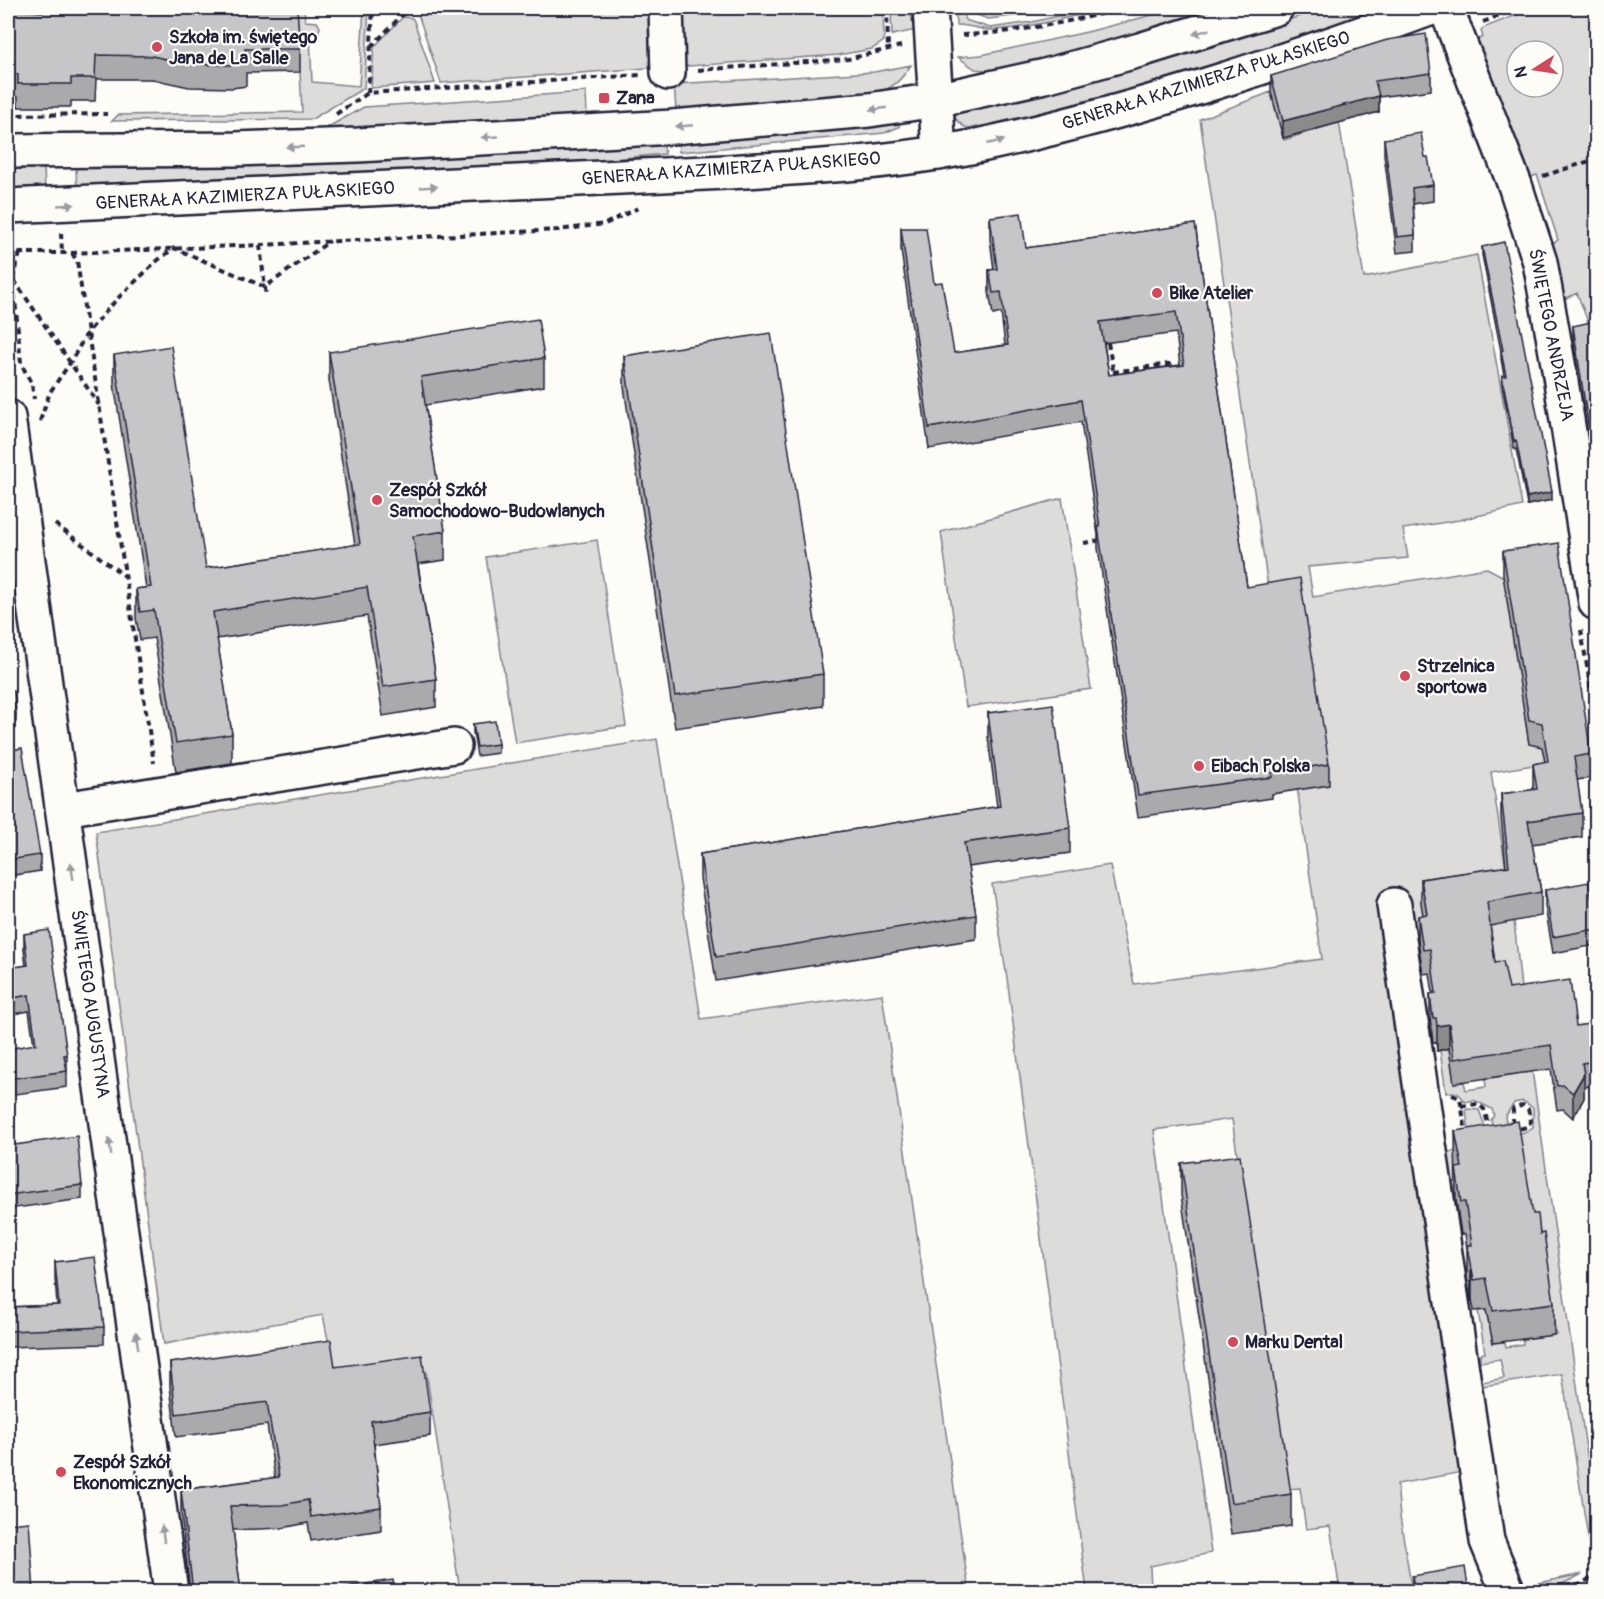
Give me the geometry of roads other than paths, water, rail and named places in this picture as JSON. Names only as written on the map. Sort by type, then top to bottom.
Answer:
[{"type":"main road","points":[[666,8],[668,73]]},
{"type":"main road","points":[[930,8],[939,153]]},
{"type":"main road","points":[[8,151],[235,149],[369,144],[672,127],[869,110],[936,100],[1055,73],[1161,44],[1276,8]]},
{"type":"main road","name":"GENERAŁA KAZIMIERZA PUŁASKIEGO","points":[[8,206],[726,172],[843,164],[939,153],[994,142],[1152,100],[1319,48],[1432,8]]},
{"type":"main road","name":"ŚWIĘTEGO ANDRZEJA","points":[[1446,8],[1515,185],[1540,262],[1596,603]]},
{"type":"main road","name":"ŚWIĘTEGO AUGUSTYNA","points":[[8,417],[171,1592]]},
{"type":"main road","points":[[64,809],[454,746]]},
{"type":"main road","points":[[1394,905],[1487,1541],[1508,1592]]},
{"type":"place","name":"Szkoła im. świętego Jana de La Salle","points":[[157,47]]},
{"type":"place","name":"Zana","points":[[604,98]]},
{"type":"place","name":"Bike Atelier","points":[[1157,293]]},
{"type":"place","name":"Zespół Szkół Samochodowo-Budowlanych","points":[[377,500]]},
{"type":"place","name":"Strzelnica sportowa","points":[[1405,676]]},
{"type":"place","name":"Eibach Polska","points":[[1199,766]]},
{"type":"place","name":"Marku Dental","points":[[1233,1342]]},
{"type":"place","name":"Zespół Szkół Ekonomicznych","points":[[61,1472]]}]
